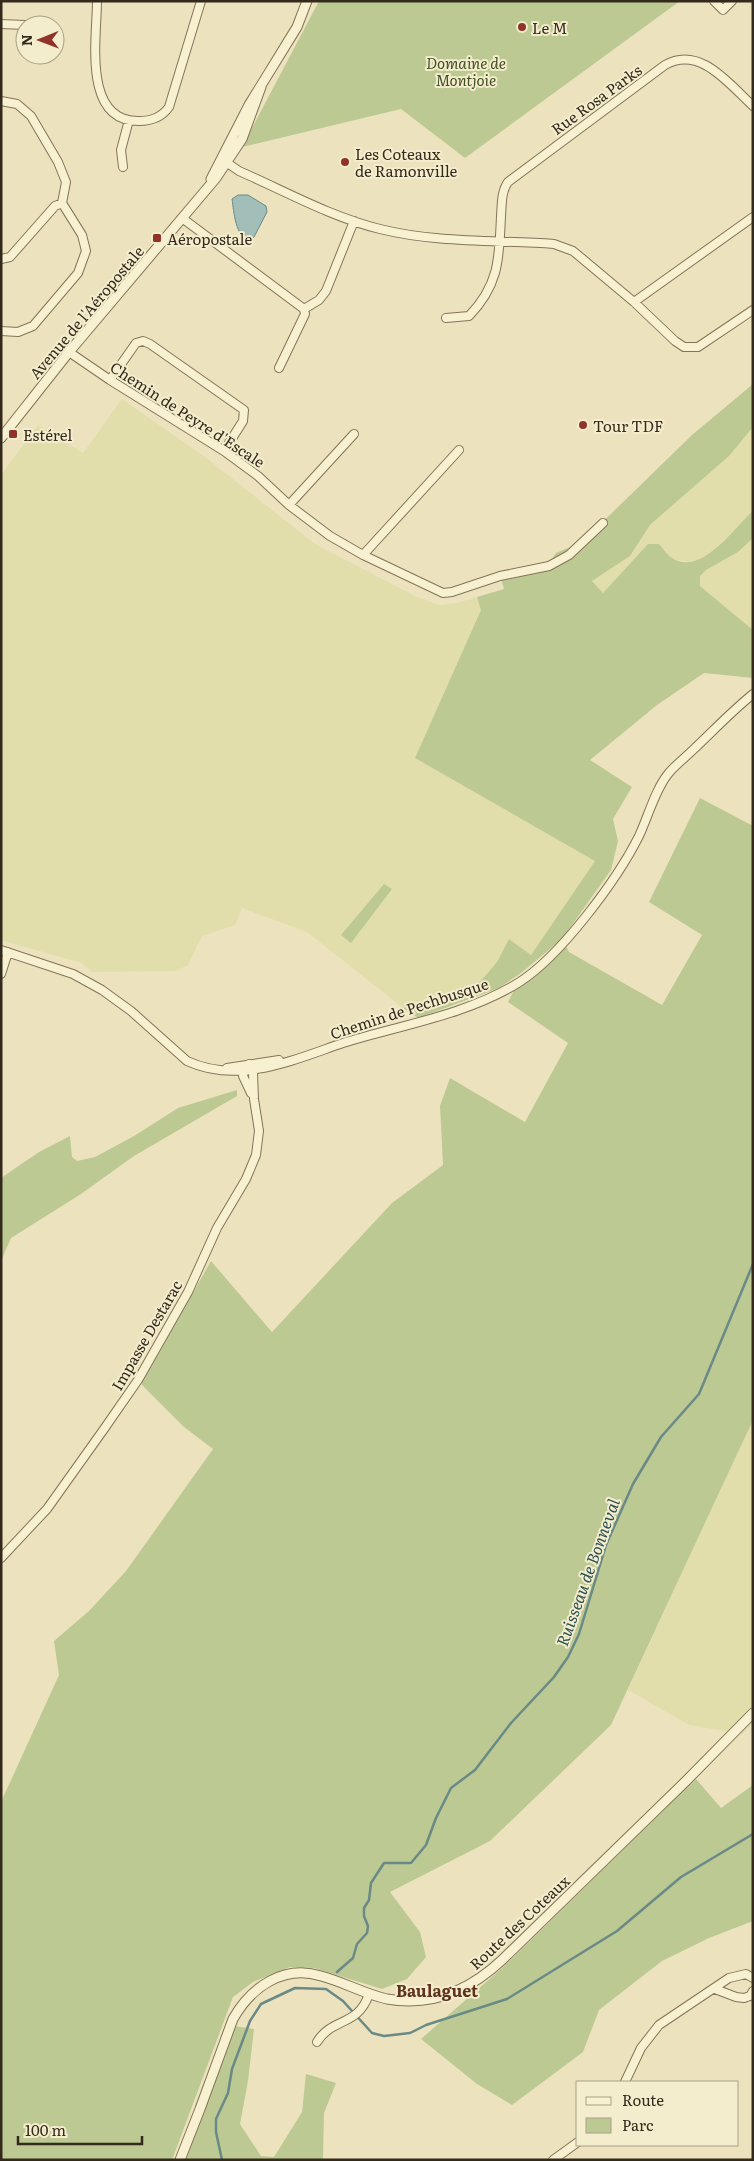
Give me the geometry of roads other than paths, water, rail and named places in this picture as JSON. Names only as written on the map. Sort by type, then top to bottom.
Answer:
[{"type":"street","points":[[97,1],[96,72],[98,88],[107,107],[129,120],[140,121],[160,117],[166,111],[181,69],[198,2]]},
{"type":"street","points":[[714,1],[723,10],[732,1]]},
{"type":"street","name":"Avenue de l'Aéropostale","points":[[1,438],[69,352],[207,186],[216,178],[224,160],[247,128],[261,87],[297,27],[308,3]]},
{"type":"street","points":[[1,24],[15,25]]},
{"type":"street","name":"Rue Rosa Parks","points":[[446,318],[469,316],[484,300],[498,269],[502,198],[505,185],[510,179],[670,62],[683,58],[704,64],[753,106]]},
{"type":"street","points":[[1,101],[17,104],[31,116],[58,162],[66,182],[62,203],[82,235],[86,251],[78,273],[33,326],[25,331],[1,331]]},
{"type":"street","points":[[124,167],[121,150],[129,120]]},
{"type":"street","points":[[224,160],[239,171],[354,221],[408,235],[563,246],[573,251],[634,302],[675,342],[684,347],[691,348],[701,345],[753,310]]},
{"type":"street","points":[[1,260],[10,257],[55,206],[62,203]]},
{"type":"street","points":[[634,302],[753,217]]},
{"type":"street","points":[[182,218],[304,309]]},
{"type":"street","points":[[304,309],[319,300],[326,291],[354,221]]},
{"type":"street","points":[[279,368],[304,315],[304,309]]},
{"type":"street","points":[[110,380],[136,343],[143,341],[150,344],[244,410],[243,421],[224,451]]},
{"type":"street","name":"Chemin de Peyre d'Escale","points":[[69,352],[110,380],[224,451],[258,476],[290,505],[330,536],[363,555],[443,593],[452,592],[500,576],[549,566],[569,555],[603,523]]},
{"type":"street","name":"Avenue de l'Aéropostale","points":[[1,429],[24,408]]},
{"type":"street","points":[[290,505],[354,434]]},
{"type":"street","points":[[363,555],[458,450]]},
{"type":"street","name":"Chemin de Pechbusque","points":[[217,1069],[251,1067],[290,1059],[460,1008],[502,992],[530,974],[567,938],[614,878],[640,835],[668,774],[753,694]]},
{"type":"street","points":[[1,974],[4,951]]},
{"type":"street","name":"Chemin de Pechbusque","points":[[4,951],[73,974],[120,1002],[187,1061],[196,1066],[243,1072]]},
{"type":"street","points":[[243,1072],[251,1067]]},
{"type":"street","name":"Impasse Destarac","points":[[1,1558],[47,1508],[138,1380],[188,1292],[217,1228],[246,1179],[256,1155],[259,1131],[251,1067]]},
{"type":"street","name":"Impasse Destarac","points":[[243,1072],[254,1099]]},
{"type":"street","name":"Route des Coteaux","points":[[180,2160],[233,2018],[254,1990],[269,1980],[284,1975],[306,1973],[322,1976],[369,1994],[403,2001],[433,1999],[463,1989],[482,1977],[502,1960],[753,1714]]},
{"type":"street","points":[[625,2081],[641,2048],[659,2024],[696,1999],[715,1989],[729,1978],[746,1974],[753,1978]]},
{"type":"street","points":[[715,1989],[744,1998],[750,1996],[753,1991]]},
{"type":"street","points":[[317,2042],[327,2028],[351,2019],[360,2011],[369,1994]]},
{"type":"street","points":[[553,2160],[576,2143]]},
{"type":"water","points":[[238,195],[248,195],[266,206],[267,212],[254,237],[250,240],[241,234],[236,223],[232,199]]},
{"type":"waterway","name":"Ruisseau de Bonneval","points":[[337,1972],[353,1958],[357,1944],[367,1933],[368,1926],[364,1916],[364,1908],[369,1900],[371,1883],[384,1863],[411,1863],[426,1845],[436,1818],[451,1788],[475,1770],[511,1723],[554,1677],[568,1657],[579,1634],[606,1545],[633,1484],[661,1437],[699,1394],[753,1264]]},
{"type":"waterway","points":[[222,2160],[216,2132],[216,2119],[228,2093],[232,2069],[250,2021],[261,2004],[295,1988],[326,1989],[343,2001],[372,2033],[384,2036],[410,2033],[426,2025],[507,1999],[617,1931],[681,1877],[753,1834]]},
{"type":"place","name":"Le M","points":[[522,27]]},
{"type":"place","name":"Les Coteaux de Ramonville","points":[[345,162]]},
{"type":"place","name":"Aéropostale","points":[[157,238]]},
{"type":"place","name":"Tour TDF","points":[[583,425]]},
{"type":"place","name":"Estérel","points":[[13,434]]},
{"type":"district","name":"Baulaguet","points":[[437,1990]]},
{"type":"park label","name":"Domaine de Montjoie","points":[[466,70]]}]
